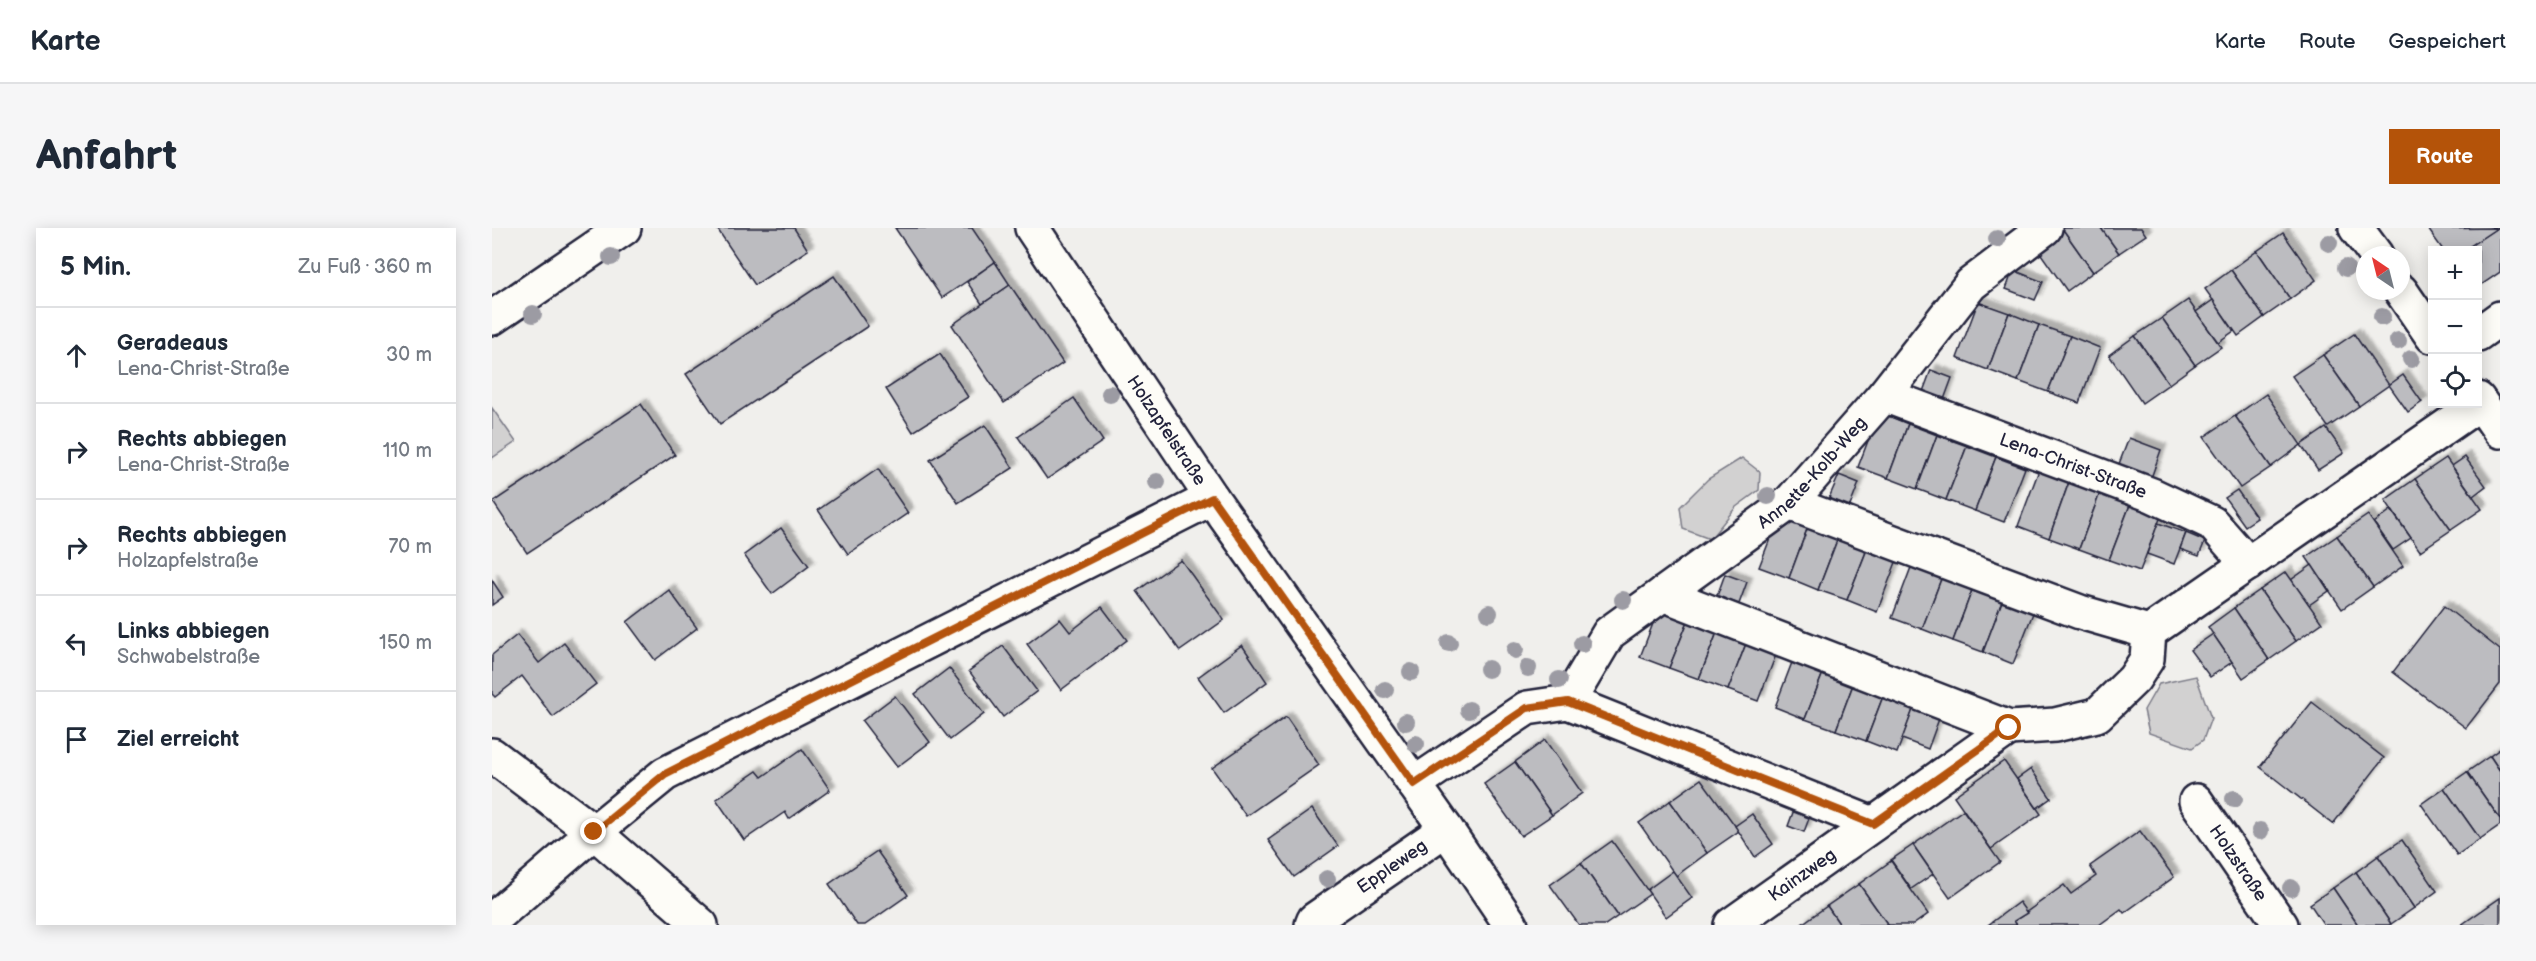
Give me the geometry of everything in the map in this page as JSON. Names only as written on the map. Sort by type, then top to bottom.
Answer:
[{"type":"street","points":[[492,318],[624,228]]},
{"type":"street","name":"Holzapfelstraße","points":[[1032,228],[1212,498],[1446,829],[1511,925]]},
{"type":"street","name":"Annette-Kolb-Weg","points":[[1568,702],[1609,633],[1789,503],[1884,395],[1971,284],[2045,228]]},
{"type":"street","points":[[2356,228],[2369,246]]},
{"type":"street","points":[[2407,300],[2428,329]]},
{"type":"street","points":[[2482,331],[2500,318]]},
{"type":"street","name":"Lena-Christ-Straße","points":[[1884,395],[2172,504],[2212,523],[2247,564]]},
{"type":"street","points":[[2482,405],[2500,431]]},
{"type":"street","points":[[2148,632],[2469,408]]},
{"type":"street","points":[[492,920],[665,774],[1212,498]]},
{"type":"street","points":[[1789,503],[2079,612],[2148,632]]},
{"type":"street","points":[[1663,594],[2009,728],[2055,725],[2097,714],[2134,679],[2147,659],[2148,632]]},
{"type":"street","points":[[1414,784],[1527,708],[1568,702],[1873,824],[2009,728]]},
{"type":"street","points":[[492,755],[594,832],[701,925]]},
{"type":"street","name":"Holzstraße","points":[[2196,801],[2281,925]]},
{"type":"street","name":"Kainzweg","points":[[1731,925],[1873,824]]},
{"type":"street","name":"Eppleweg","points":[[1312,925],[1314,920],[1446,829]]},
{"type":"shaded area","points":[[492,408],[516,442],[492,458]]},
{"type":"shaded area","points":[[1742,458],[1760,472],[1759,490],[1736,507],[1710,539],[1683,529],[1680,507],[1708,479]]},
{"type":"shaded area","points":[[2196,676],[2211,718],[2203,740],[2192,748],[2149,733],[2144,710],[2159,684]]},
{"type":"building","points":[[722,228],[794,228],[808,250],[755,285],[718,230]]},
{"type":"building","points":[[895,228],[972,228],[995,262],[942,298]]},
{"type":"building","points":[[2055,228],[2062,228],[2093,272],[2067,291],[2034,244]]},
{"type":"building","points":[[2062,228],[2101,228],[2119,253],[2093,272]]},
{"type":"building","points":[[2101,228],[2141,228],[2146,235],[2119,253]]},
{"type":"building","points":[[2497,228],[2470,246],[2440,246],[2428,229]]},
{"type":"building","points":[[2500,228],[2500,272],[2482,284],[2482,246],[2470,246]]},
{"type":"building","points":[[2283,233],[2316,280],[2290,299],[2257,251]]},
{"type":"building","points":[[2257,251],[2290,299],[2264,317],[2231,270]]},
{"type":"building","points":[[995,262],[1010,285],[982,304],[967,282]]},
{"type":"building","points":[[2013,270],[2043,282],[2035,300],[2006,289]]},
{"type":"building","points":[[2231,270],[2264,317],[2238,336],[2205,289]]},
{"type":"building","points":[[834,276],[868,326],[720,424],[686,374]]},
{"type":"building","points":[[1010,285],[1063,363],[1004,403],[952,325]]},
{"type":"building","points":[[2188,300],[2221,347],[2195,365],[2162,318]]},
{"type":"building","points":[[2213,300],[2234,331],[2218,342],[2196,312]]},
{"type":"building","points":[[1978,302],[2009,313],[1988,370],[1957,358]]},
{"type":"building","points":[[2009,313],[2039,325],[2018,381],[1988,370]]},
{"type":"building","points":[[2162,318],[2195,365],[2169,384],[2135,336]]},
{"type":"building","points":[[2039,325],[2070,336],[2048,392],[2018,381]]},
{"type":"building","points":[[2354,334],[2389,385],[2359,406],[2323,355]]},
{"type":"building","points":[[2070,336],[2100,348],[2079,403],[2048,392]]},
{"type":"building","points":[[2135,336],[2169,384],[2142,403],[2109,355]]},
{"type":"building","points":[[940,354],[968,397],[913,432],[886,389]]},
{"type":"building","points":[[2323,355],[2359,406],[2328,427],[2292,376]]},
{"type":"building","points":[[1931,370],[1952,378],[1942,405],[1921,397]]},
{"type":"building","points":[[2403,375],[2422,402],[2408,412],[2389,385]]},
{"type":"building","points":[[2266,394],[2301,445],[2271,467],[2235,416]]},
{"type":"building","points":[[1074,398],[1103,441],[1047,479],[1018,437]]},
{"type":"building","points":[[641,404],[675,455],[527,553],[493,502]]},
{"type":"building","points":[[1879,412],[1908,424],[1888,478],[1858,467]]},
{"type":"building","points":[[2235,416],[2271,467],[2240,488],[2204,437]]},
{"type":"building","points":[[1908,424],[1937,435],[1917,489],[1888,478]]},
{"type":"building","points":[[985,425],[1013,468],[958,503],[930,460]]},
{"type":"building","points":[[2326,428],[2344,453],[2318,470],[2301,445]]},
{"type":"building","points":[[1937,435],[1967,446],[1946,500],[1917,489]]},
{"type":"building","points":[[2129,438],[2161,450],[2150,481],[2117,469]]},
{"type":"building","points":[[1967,446],[1996,457],[1975,511],[1946,500]]},
{"type":"building","points":[[1996,457],[2025,468],[2004,522],[1975,511]]},
{"type":"building","points":[[2465,457],[2486,486],[2473,496],[2452,466]]},
{"type":"building","points":[[2446,458],[2482,509],[2451,530],[2415,479]]},
{"type":"building","points":[[878,469],[908,513],[848,554],[818,510]]},
{"type":"building","points":[[2039,470],[2069,482],[2049,538],[2018,526]]},
{"type":"building","points":[[1839,475],[1859,483],[1850,506],[1829,498]]},
{"type":"building","points":[[2415,479],[2451,530],[2420,551],[2385,500]]},
{"type":"building","points":[[2069,482],[2100,493],[2079,549],[2049,538]]},
{"type":"building","points":[[2237,490],[2257,518],[2245,526],[2225,498]]},
{"type":"building","points":[[2100,493],[2130,505],[2109,560],[2079,549]]},
{"type":"building","points":[[2130,505],[2161,516],[2140,571],[2109,560]]},
{"type":"building","points":[[2391,510],[2411,538],[2393,550],[2374,523]]},
{"type":"building","points":[[1780,513],[1809,524],[1789,578],[1759,567]]},
{"type":"building","points":[[2368,515],[2403,566],[2373,587],[2337,536]]},
{"type":"building","points":[[2158,523],[2186,533],[2174,564],[2147,554]]},
{"type":"building","points":[[1809,524],[1839,535],[1818,590],[1789,578]]},
{"type":"building","points":[[781,528],[809,566],[772,594],[744,555]]},
{"type":"building","points":[[2186,533],[2205,541],[2199,556],[2180,549]]},
{"type":"building","points":[[1839,535],[1868,547],[1847,600],[1818,590]]},
{"type":"building","points":[[2337,536],[2373,587],[2342,609],[2306,557]]},
{"type":"building","points":[[1868,547],[1898,557],[1877,612],[1847,600]]},
{"type":"building","points":[[1181,560],[1224,620],[1180,651],[1137,591]]},
{"type":"building","points":[[1913,562],[1943,574],[1922,629],[1892,618]]},
{"type":"building","points":[[2312,565],[2329,591],[2309,605],[2291,580]]},
{"type":"building","points":[[2286,572],[2322,623],[2296,641],[2260,590]]},
{"type":"building","points":[[1725,574],[1747,582],[1739,604],[1717,596]]},
{"type":"building","points":[[1943,574],[1974,585],[1953,641],[1922,629]]},
{"type":"building","points":[[492,580],[503,597],[492,605]]},
{"type":"building","points":[[1974,585],[2004,596],[1983,652],[1953,641]]},
{"type":"building","points":[[669,590],[697,628],[655,660],[627,622]]},
{"type":"building","points":[[2260,590],[2296,641],[2269,660],[2234,608]]},
{"type":"building","points":[[2004,596],[2035,608],[2013,664],[1983,652]]},
{"type":"building","points":[[1661,603],[1691,614],[1669,668],[1640,657]]},
{"type":"building","points":[[2444,606],[2500,650],[2500,684],[2466,728],[2393,672]]},
{"type":"building","points":[[1102,607],[1127,640],[1061,690],[1027,644],[1060,619],[1070,632]]},
{"type":"building","points":[[2234,608],[2269,660],[2243,678],[2208,627]]},
{"type":"building","points":[[1691,614],[1720,625],[1699,679],[1669,668]]},
{"type":"building","points":[[1720,625],[1749,636],[1728,690],[1699,679]]},
{"type":"building","points":[[2213,634],[2232,662],[2210,677],[2190,650]]},
{"type":"building","points":[[517,635],[539,663],[564,643],[596,684],[553,717],[522,676],[495,697],[492,694],[492,655]]},
{"type":"building","points":[[1749,636],[1779,647],[1758,701],[1728,690]]},
{"type":"building","points":[[1242,645],[1267,682],[1224,713],[1198,677]]},
{"type":"building","points":[[1003,646],[1037,691],[1003,717],[969,671]]},
{"type":"building","points":[[1796,652],[1827,663],[1805,719],[1775,707]]},
{"type":"building","points":[[1827,663],[1857,674],[1836,730],[1805,719]]},
{"type":"building","points":[[949,668],[984,714],[950,740],[915,694]]},
{"type":"building","points":[[1857,674],[1887,686],[1866,741],[1836,730]]},
{"type":"building","points":[[1887,686],[1918,697],[1897,753],[1866,741]]},
{"type":"building","points":[[895,696],[930,742],[897,767],[862,721]]},
{"type":"building","points":[[2312,702],[2384,758],[2333,824],[2260,767]]},
{"type":"building","points":[[1914,707],[1940,716],[1928,749],[1902,739]]},
{"type":"building","points":[[1286,717],[1319,765],[1246,816],[1212,768]]},
{"type":"building","points":[[1545,740],[1582,793],[1552,815],[1515,762]]},
{"type":"building","points":[[802,749],[830,790],[789,819],[785,812],[744,840],[716,799],[757,771],[762,777]]},
{"type":"building","points":[[2500,749],[2500,771],[2490,756]]},
{"type":"building","points":[[2490,756],[2500,771],[2500,819],[2467,772]]},
{"type":"building","points":[[2004,761],[2041,814],[1991,849],[1954,796]]},
{"type":"building","points":[[1515,762],[1552,815],[1521,836],[1484,784]]},
{"type":"building","points":[[2031,769],[2051,798],[2037,808],[2017,779]]},
{"type":"building","points":[[2467,772],[2500,819],[2500,825],[2480,839],[2444,788]]},
{"type":"building","points":[[1701,779],[1739,831],[1707,853],[1670,801]]},
{"type":"building","points":[[2444,788],[2480,839],[2457,855],[2421,804]]},
{"type":"building","points":[[1670,801],[1707,853],[1676,876],[1639,823]]},
{"type":"building","points":[[1795,807],[1811,813],[1804,832],[1788,826]]},
{"type":"building","points":[[1312,809],[1338,846],[1294,877],[1268,840]]},
{"type":"building","points":[[1963,810],[2000,862],[1950,898],[1913,845]]},
{"type":"building","points":[[1752,814],[1773,844],[1755,857],[1735,826]]},
{"type":"building","points":[[2140,831],[2174,877],[2124,913],[2121,909],[2099,925],[2017,925],[2014,921],[2064,885],[2071,894],[2096,876],[2090,866]]},
{"type":"building","points":[[2402,840],[2437,891],[2414,908],[2378,856]]},
{"type":"building","points":[[1612,841],[1650,894],[1618,916],[1581,863]]},
{"type":"building","points":[[1913,845],[1933,874],[1911,889],[1891,860]]},
{"type":"building","points":[[877,851],[908,895],[865,925],[857,925],[829,884]]},
{"type":"building","points":[[2378,856],[2414,908],[2391,924],[2356,872]]},
{"type":"building","points":[[1891,861],[1928,914],[1913,925],[1888,925],[1859,884]]},
{"type":"building","points":[[1581,863],[1618,916],[1605,925],[1579,925],[1550,885]]},
{"type":"building","points":[[1673,871],[1692,898],[1666,917],[1647,890]]},
{"type":"building","points":[[2356,872],[2391,924],[2358,925],[2333,888]]},
{"type":"building","points":[[1859,884],[1888,925],[1840,925],[1827,906]]},
{"type":"building","points":[[2333,888],[2358,925],[2324,925],[2310,904]]},
{"type":"building","points":[[2500,898],[2500,925],[2461,925]]},
{"type":"building","points":[[2019,902],[2027,913],[2014,921],[2017,925],[1988,925]]},
{"type":"building","points":[[1827,906],[1840,925],[1802,925],[1802,924]]},
{"type":"route","points":[[594,832],[665,774],[1212,498],[1414,784],[1527,708],[1568,702],[1873,824],[2009,728]]}]
